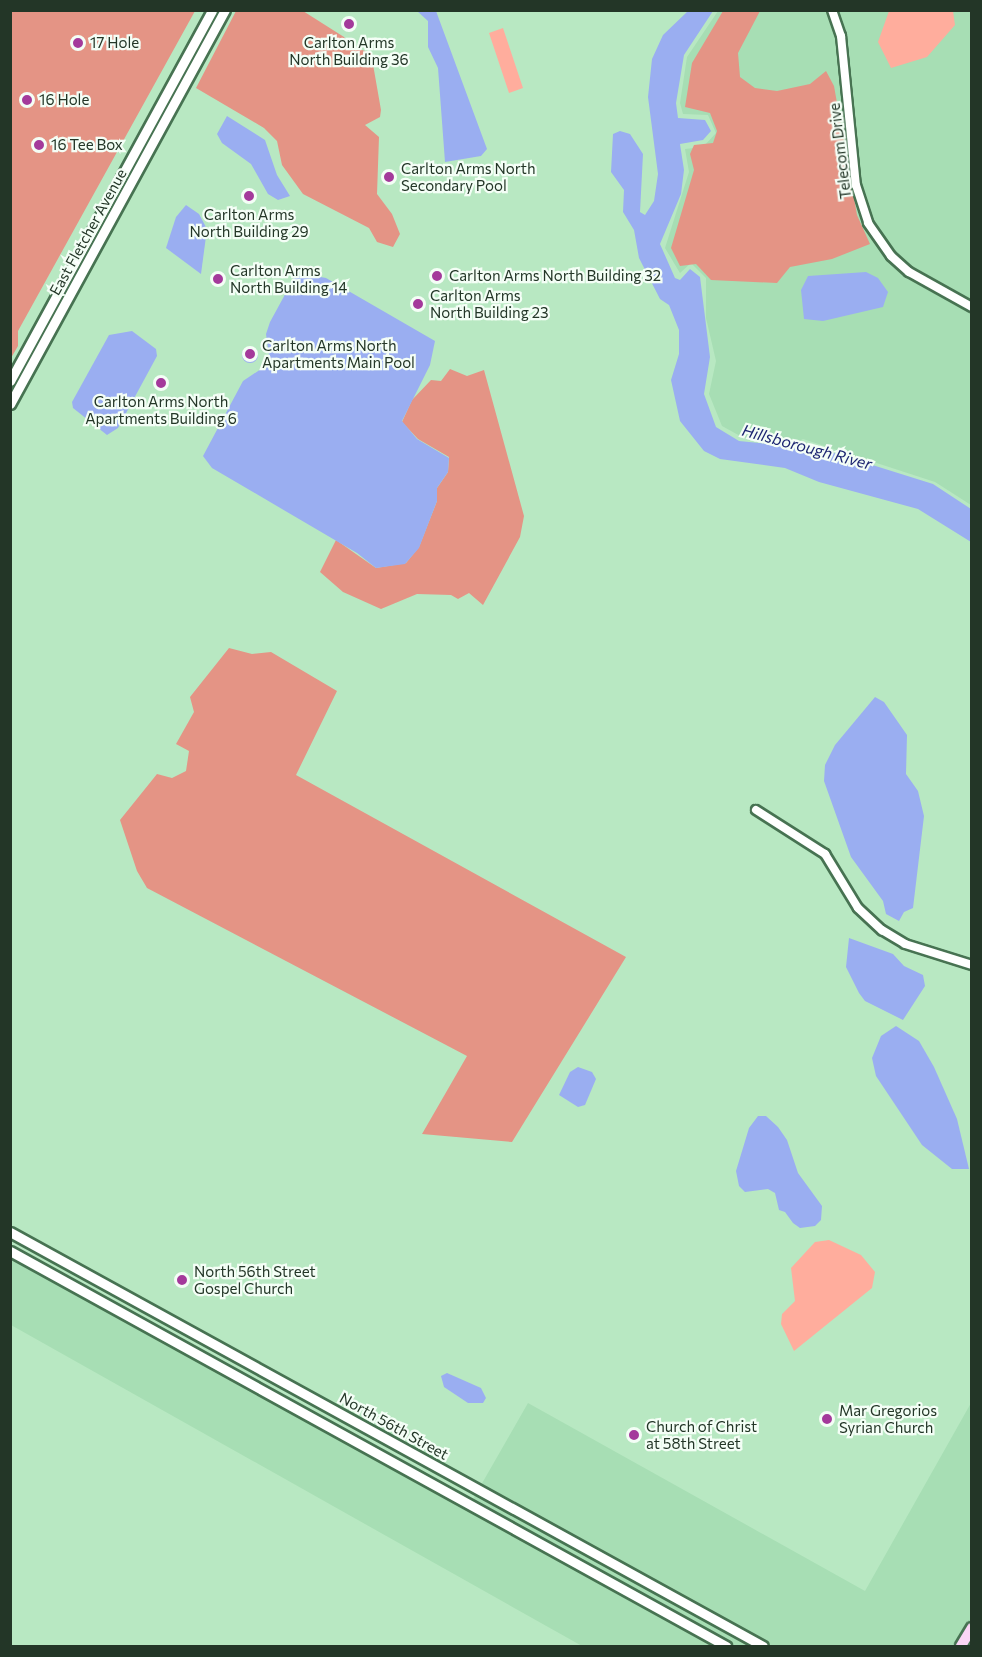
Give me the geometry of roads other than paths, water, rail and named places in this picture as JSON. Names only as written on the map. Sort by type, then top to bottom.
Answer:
[{"type":"main road","name":"East Fletcher Avenue","points":[[10,381],[212,10]]},
{"type":"main road","name":"East Fletcher Avenue","points":[[10,404],[225,10]]},
{"type":"main road","name":"North 56th Street","points":[[10,1232],[763,1647]]},
{"type":"main road","points":[[10,1251],[726,1647]]},
{"type":"main road","points":[[961,1647],[972,1628]]},
{"type":"street","name":"Telecom Drive","points":[[832,10],[841,36],[858,198],[868,223],[891,256],[909,272],[972,307]]},
{"type":"street","points":[[756,810],[825,854],[858,908],[882,930],[905,944],[972,965]]},
{"type":"water","points":[[417,11],[436,11],[487,149],[481,156],[445,162],[438,68],[428,47],[428,21]]},
{"type":"water","name":"Hillsborough River","points":[[688,11],[713,11],[684,55],[676,103],[678,118],[705,120],[711,131],[703,140],[680,144],[684,170],[681,194],[660,244],[675,278],[680,280],[690,269],[700,277],[710,357],[704,394],[716,427],[739,441],[790,446],[799,442],[933,484],[971,509],[971,542],[918,509],[819,482],[785,468],[720,459],[704,451],[680,421],[671,380],[679,354],[679,330],[669,305],[660,299],[639,258],[634,230],[623,212],[624,190],[611,172],[613,134],[620,131],[630,134],[643,154],[640,212],[645,215],[654,201],[658,174],[648,97],[652,59],[663,35]]},
{"type":"water","points":[[227,116],[265,140],[277,175],[290,196],[278,200],[268,194],[251,164],[222,143],[217,134]]},
{"type":"water","points":[[186,205],[199,214],[207,229],[201,274],[166,248],[176,217]]},
{"type":"water","points":[[866,272],[878,278],[888,292],[883,307],[823,321],[804,319],[801,290],[808,276]]},
{"type":"water","points":[[304,274],[326,278],[435,341],[430,365],[402,421],[417,439],[449,458],[448,472],[437,488],[437,501],[419,548],[405,564],[376,568],[357,553],[212,468],[203,456],[243,381],[270,363],[266,334],[270,322],[294,278]]},
{"type":"water","points":[[132,331],[156,349],[157,356],[118,428],[107,435],[73,408],[72,402],[109,335]]},
{"type":"water","name":"Carlton Arms North Apartments Main Pool","points":[[250,347],[258,355],[250,363],[242,355]]},
{"type":"water","points":[[875,697],[884,702],[907,735],[906,774],[918,791],[924,816],[913,908],[904,912],[899,921],[886,914],[883,901],[851,857],[824,781],[825,765],[835,745]]},
{"type":"water","points":[[849,938],[893,954],[904,966],[923,975],[925,986],[903,1020],[865,1001],[859,993],[846,967]]},
{"type":"water","points":[[896,1026],[919,1041],[934,1067],[957,1119],[969,1169],[952,1169],[922,1145],[876,1076],[872,1058],[881,1036]]},
{"type":"water","points":[[578,1067],[592,1072],[596,1079],[585,1105],[578,1107],[559,1095],[570,1072]]},
{"type":"water","points":[[758,1116],[766,1116],[778,1127],[787,1140],[798,1173],[822,1206],[821,1220],[815,1226],[800,1228],[793,1223],[785,1212],[779,1210],[775,1193],[768,1189],[745,1192],[739,1186],[736,1171],[749,1128]]},
{"type":"water","points":[[447,1373],[481,1388],[486,1398],[483,1403],[468,1403],[444,1387],[441,1376]]},
{"type":"place","name":"Carlton Arms North Building 36","points":[[349,24]]},
{"type":"place","name":"17 Hole","points":[[78,43]]},
{"type":"place","name":"16 Hole","points":[[27,100]]},
{"type":"place","name":"16 Tee Box","points":[[39,145]]},
{"type":"place","name":"Carlton Arms North Secondary Pool","points":[[389,177]]},
{"type":"place","name":"Carlton Arms North Building 29","points":[[249,196]]},
{"type":"place","name":"Carlton Arms North Building 32","points":[[437,276]]},
{"type":"place","name":"Carlton Arms North Building 14","points":[[218,279]]},
{"type":"place","name":"Carlton Arms North Building 23","points":[[418,304]]},
{"type":"place","name":"Carlton Arms North Apartments Main Pool","points":[[250,354]]},
{"type":"place","name":"Carlton Arms North Apartments Building 6","points":[[161,383]]},
{"type":"place","name":"North 56th Street Gospel Church","points":[[182,1280]]},
{"type":"place","name":"Mar Gregorios Syrian Church","points":[[827,1419]]},
{"type":"place","name":"Church of Christ at 58th Street","points":[[634,1435]]}]
